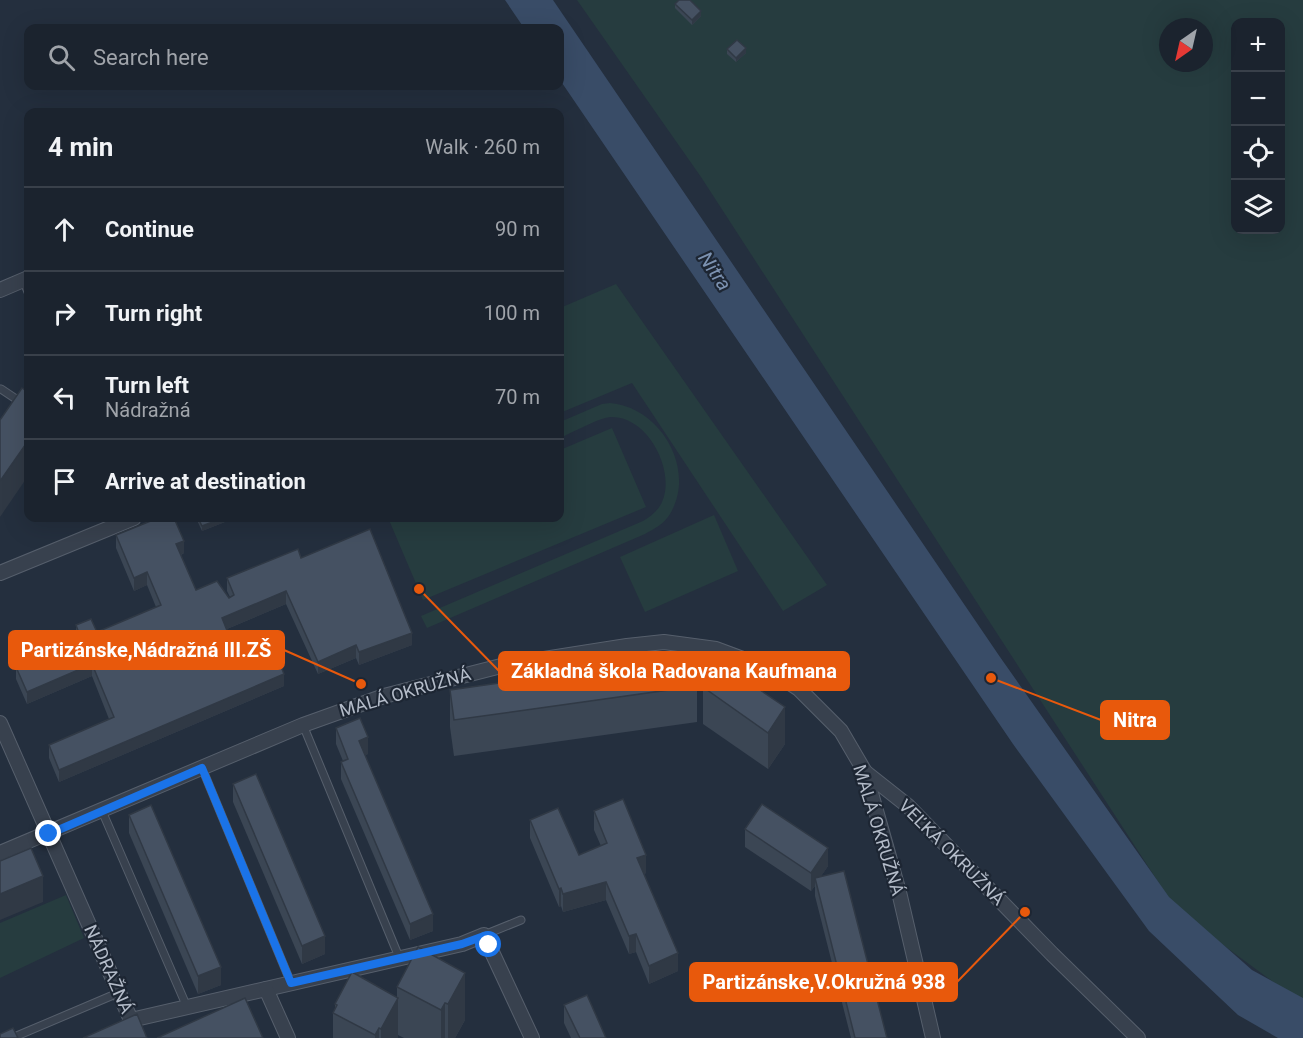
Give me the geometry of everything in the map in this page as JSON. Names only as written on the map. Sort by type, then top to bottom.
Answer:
[{"type":"street","points":[[1,288],[24,283]]},
{"type":"street","points":[[0,573],[124,522]]},
{"type":"street","name":"MALÁ OKRUŽNÁ","points":[[303,725],[384,696],[467,674],[542,658],[664,642],[716,649],[767,669],[799,688],[841,731],[864,772],[899,892],[933,1038]]},
{"type":"street","name":"NÁDRAŽNÁ","points":[[0,723],[131,1020],[140,1022],[187,1008],[462,944],[484,936]]},
{"type":"street","points":[[0,853],[303,725]]},
{"type":"street","name":"VEĽKÁ OKRUŽNÁ","points":[[864,772],[908,806],[1052,954],[1138,1038]]},
{"type":"street","points":[[484,936],[532,1038]]},
{"type":"street","points":[[266,989],[288,1038]]},
{"type":"lane","points":[[0,389],[24,404]]},
{"type":"lane","points":[[303,725],[399,957]]},
{"type":"lane","points":[[202,768],[291,983]]},
{"type":"lane","points":[[102,811],[187,1008]]},
{"type":"lane","points":[[484,936],[521,920]]},
{"type":"lane","points":[[15,1037],[118,993]]},
{"type":"green space","points":[[577,0],[1303,0],[1303,1004],[1177,911],[701,177]]},
{"type":"green space","points":[[616,284],[827,585],[783,611],[632,383],[564,411],[564,306]]},
{"type":"green space","points":[[610,403],[628,407],[644,416],[658,428],[669,443],[676,460],[679,478],[677,496],[668,518],[645,534],[427,628],[421,616],[643,521],[658,508],[665,489],[662,461],[647,435],[637,425],[624,419],[611,417],[593,422],[564,436],[564,420],[602,404]]},
{"type":"green space","points":[[612,428],[646,507],[423,600],[390,522],[564,522],[564,448]]},
{"type":"green space","points":[[714,515],[738,571],[645,612],[620,557]]},
{"type":"green space","points":[[66,895],[84,938],[0,978],[0,923]]},
{"type":"water","points":[[505,0],[553,0],[1000,657],[1169,897],[1252,970],[1303,998],[1303,1038],[1278,1038],[1238,1015],[1149,931],[1013,744],[564,86],[564,24],[521,24]]},
{"type":"building","points":[[679,0],[690,0],[701,11],[692,20],[675,4]]},
{"type":"building","points":[[737,40],[746,48],[736,58],[727,49]]},
{"type":"building","points":[[22,388],[24,389],[24,447],[0,481],[0,420]]},
{"type":"building","points":[[148,522],[176,522],[184,541],[176,544],[196,590],[217,581],[229,598],[234,595],[227,578],[298,549],[301,558],[370,529],[412,633],[359,652],[356,645],[318,662],[286,591],[222,618],[240,663],[274,649],[284,674],[59,770],[49,745],[114,717],[92,664],[27,692],[16,667],[81,639],[76,625],[91,619],[97,632],[161,605],[147,572],[134,578],[116,535]]},
{"type":"building","points":[[200,522],[212,522],[202,526]]},
{"type":"building","points":[[693,656],[697,686],[454,720],[450,690]]},
{"type":"building","points":[[719,662],[785,707],[768,733],[703,687]]},
{"type":"building","points":[[360,718],[368,737],[359,741],[433,914],[410,924],[341,762],[348,759],[336,728]]},
{"type":"building","points":[[256,774],[325,936],[302,946],[233,784]]},
{"type":"building","points":[[623,799],[646,855],[637,858],[678,953],[649,966],[636,934],[629,936],[606,882],[563,894],[530,820],[558,808],[579,855],[607,843],[594,811]]},
{"type":"building","points":[[762,804],[828,848],[811,873],[745,829]]},
{"type":"building","points":[[151,805],[221,967],[198,976],[129,815]]},
{"type":"building","points":[[31,848],[43,876],[0,894],[0,861]]},
{"type":"building","points":[[844,871],[887,1038],[855,1038],[815,878]]},
{"type":"building","points":[[418,947],[465,973],[448,1004],[445,1003],[441,1010],[397,987]]},
{"type":"building","points":[[352,972],[398,998],[381,1029],[379,1028],[375,1035],[333,1013],[337,1005],[335,1004]]},
{"type":"building","points":[[587,995],[606,1038],[580,1038],[564,1005]]},
{"type":"building","points":[[245,998],[263,1038],[157,1038]]},
{"type":"building","points":[[137,1014],[147,1038],[83,1038]]},
{"type":"building","points":[[13,1028],[18,1038],[0,1038],[0,1034]]},
{"type":"place","name":"Základná škola Radovana Kaufmana","points":[[419,589]]},
{"type":"place","name":"Nitra","points":[[991,678]]},
{"type":"place","name":"Partizánske,Nádražná III.ZŠ","points":[[361,684]]},
{"type":"place","name":"Partizánske,V.Okružná 938","points":[[1025,912]]},
{"type":"route","points":[[49,834],[202,768],[291,983],[462,944],[484,936],[489,945]]}]
